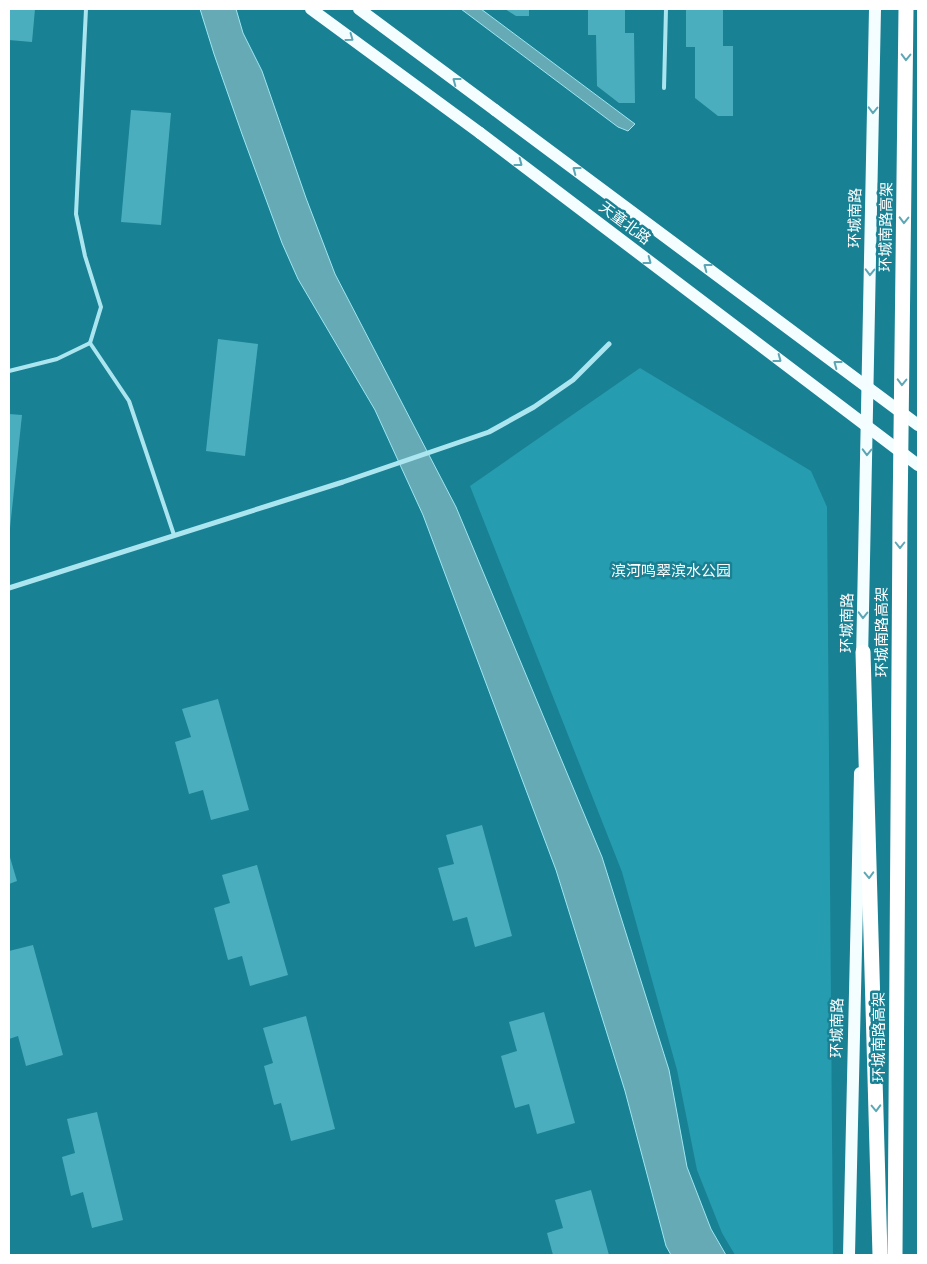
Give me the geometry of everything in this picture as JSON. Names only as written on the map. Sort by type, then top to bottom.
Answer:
[{"type":"highway","name":"环城南路高架","points":[[895,1255],[906,9]]},
{"type":"highway","points":[[863,652],[880,1255]]},
{"type":"main road","name":"天童北路","points":[[311,9],[480,133],[918,465]]},
{"type":"main road","name":"天童北路","points":[[359,9],[918,425]]},
{"type":"main road","name":"环城南路","points":[[849,1255],[875,9]]},
{"type":"street","points":[[9,588],[343,482],[489,432],[534,407],[573,380],[609,344]]},
{"type":"lane","points":[[9,371],[57,359],[90,342],[100,307],[85,256],[76,214],[86,9]]},
{"type":"lane","points":[[664,88],[666,9]]},
{"type":"lane","points":[[90,342],[129,401],[174,536]]},
{"type":"green space","name":"滨河鸣翠滨水公园","points":[[640,368],[811,471],[827,507],[833,1255],[735,1255],[722,1233],[697,1170],[677,1070],[622,872],[470,486]]},
{"type":"shaded area","points":[[200,9],[236,9],[243,33],[262,71],[306,198],[335,274],[456,507],[602,857],[669,1070],[687,1167],[711,1229],[726,1255],[671,1255],[666,1246],[625,1091],[556,870],[423,515],[375,410],[298,279],[282,243],[242,134]]},
{"type":"shaded area","points":[[461,9],[481,9],[635,124],[628,131],[618,127]]},
{"type":"building","points":[[9,9],[35,9],[32,42],[9,40]]},
{"type":"building","points":[[505,9],[529,9],[529,16],[516,16]]},
{"type":"building","points":[[588,9],[625,9],[625,33],[634,33],[635,103],[619,103],[597,86],[596,35],[588,35]]},
{"type":"building","points":[[686,9],[723,9],[723,46],[733,46],[733,116],[718,116],[695,98],[695,47],[686,47]]},
{"type":"building","points":[[131,110],[171,113],[161,225],[121,222]]},
{"type":"building","points":[[218,339],[258,344],[245,456],[206,451]]},
{"type":"building","points":[[9,414],[22,415],[10,528],[9,528]]},
{"type":"building","points":[[218,699],[249,810],[211,820],[203,790],[189,794],[175,742],[191,737],[182,709]]},
{"type":"building","points":[[482,825],[512,936],[475,947],[467,917],[453,921],[438,868],[454,864],[446,835]]},
{"type":"building","points":[[9,854],[17,881],[9,884]]},
{"type":"building","points":[[257,865],[288,975],[250,986],[242,956],[228,960],[214,908],[230,903],[222,875]]},
{"type":"building","points":[[33,945],[63,1055],[26,1066],[18,1036],[9,1039],[9,951]]},
{"type":"building","points":[[544,1012],[575,1123],[537,1134],[529,1104],[515,1108],[501,1056],[517,1051],[509,1022]]},
{"type":"building","points":[[306,1016],[335,1129],[291,1141],[281,1103],[274,1105],[264,1066],[273,1063],[263,1028]]},
{"type":"building","points":[[97,1112],[123,1220],[92,1228],[83,1192],[71,1196],[62,1157],[75,1153],[67,1119]]},
{"type":"building","points":[[591,1190],[609,1255],[553,1255],[547,1233],[563,1228],[555,1200]]}]
